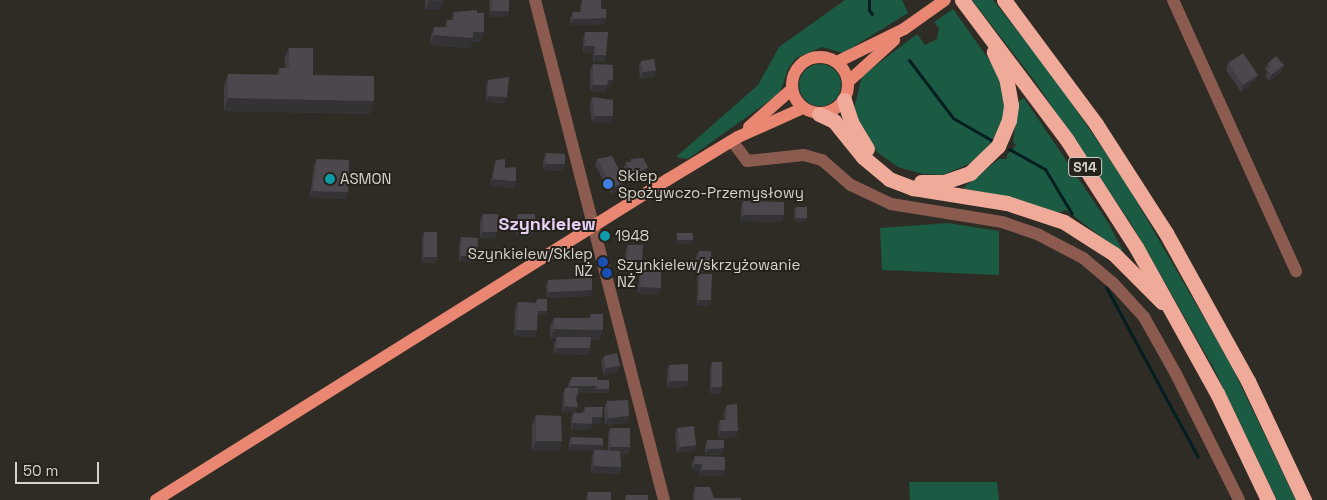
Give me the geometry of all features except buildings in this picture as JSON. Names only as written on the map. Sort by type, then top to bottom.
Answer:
[{"type":"highway","name":"S14","points":[[962,0],[1067,140],[1181,324],[1268,500]]},
{"type":"highway","name":"S14","points":[[1004,0],[1096,124],[1166,233],[1244,373],[1304,500]]},
{"type":"highway","points":[[844,100],[851,122],[865,146],[875,160],[897,176],[928,183],[944,182],[970,173],[998,146],[1009,120],[1010,105],[1006,78],[976,17]]},
{"type":"highway","points":[[819,114],[834,121],[877,172],[895,183],[1020,206],[1079,231],[1126,266],[1181,324]]},
{"type":"main road","points":[[837,62],[904,28],[946,0]]},
{"type":"main road","points":[[849,80],[837,62],[822,56],[804,61],[793,76],[792,89],[803,108],[819,114],[835,110],[844,100],[849,80],[904,28]]},
{"type":"main road","points":[[735,139],[792,89]]},
{"type":"main road","points":[[156,500],[735,139],[803,108]]},
{"type":"street","points":[[535,0],[664,500]]},
{"type":"street","points":[[1173,0],[1296,271]]},
{"type":"street","points":[[735,139],[747,161],[804,155],[822,160],[863,192],[891,204],[1002,222],[1039,235],[1083,258],[1114,283],[1144,317],[1176,374],[1239,500]]},
{"type":"green space","points":[[845,0],[902,0],[908,13],[843,53],[822,47],[796,58],[788,69],[780,93],[688,159],[676,157],[758,85],[779,47]]},
{"type":"green space","points":[[972,0],[993,0],[1050,72],[1123,178],[1229,361],[1296,500],[1277,500],[1213,367],[1132,225],[1034,80]]},
{"type":"green space","points":[[953,9],[1000,75],[1005,115],[987,151],[976,161],[943,175],[923,174],[898,167],[877,152],[861,127],[854,108],[862,76],[917,34],[925,45],[937,39],[939,28],[934,22]]},
{"type":"green space","points":[[824,64],[832,67],[838,73],[841,85],[838,97],[832,103],[816,106],[808,103],[802,97],[799,81],[802,73],[808,67]]},
{"type":"green space","points":[[1024,98],[1109,224],[1125,255],[1066,210],[1058,213],[963,188],[999,159],[1007,159],[1007,155],[1016,145],[1013,142],[1019,101]]},
{"type":"green space","points":[[948,223],[999,231],[999,275],[882,270],[880,228]]},
{"type":"green space","points":[[909,482],[997,482],[999,500],[910,500]]},
{"type":"waterway","points":[[869,0],[869,10],[872,14]]},
{"type":"waterway","points":[[909,60],[953,118],[993,141]]},
{"type":"waterway","points":[[1009,149],[1045,169],[1072,214]]},
{"type":"waterway","points":[[1106,287],[1198,457]]},
{"type":"place","name":"ASMON","points":[[330,179]]},
{"type":"place","name":"Sklep Spożywczo-Przemysłowy","points":[[608,184]]},
{"type":"place","name":"1948","points":[[605,236]]},
{"type":"place","name":"Szynkielew/Sklep NŻ","points":[[603,262]]},
{"type":"place","name":"Szynkielew/skrzyżowanie NŻ","points":[[607,273]]},
{"type":"district","name":"Szynkielew","points":[[547,224]]}]
